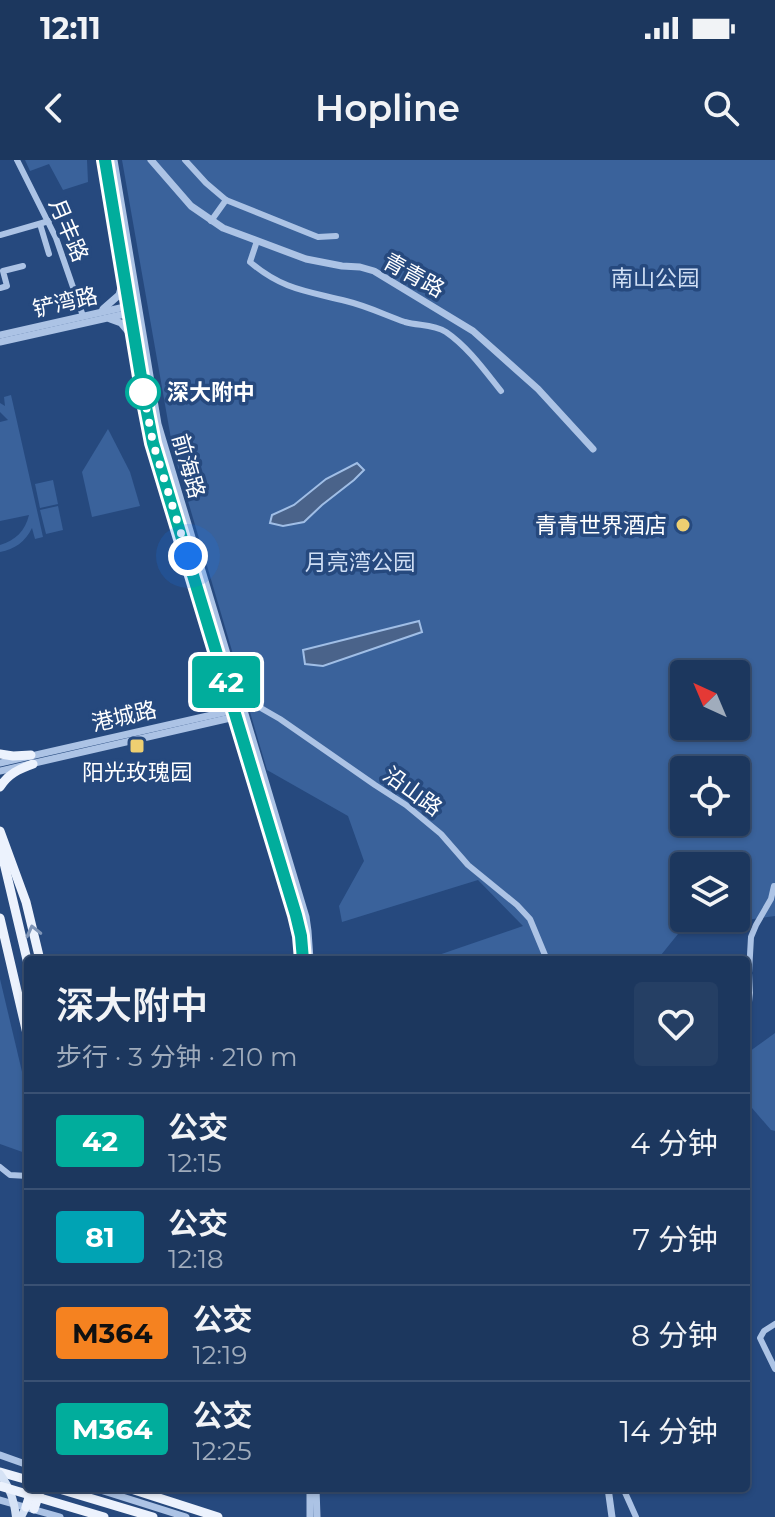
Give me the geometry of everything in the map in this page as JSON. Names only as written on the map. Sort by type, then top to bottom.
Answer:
[{"type":"main road","points":[[0,754],[32,760]]},
{"type":"main road","points":[[0,787],[6,778],[32,760]]},
{"type":"main road","points":[[0,831],[26,902],[39,956]]},
{"type":"main road","points":[[0,846],[26,956]]},
{"type":"main road","points":[[0,918],[24,1021]]},
{"type":"main road","points":[[0,1473],[24,1479]]},
{"type":"main road","points":[[0,1473],[14,1501],[26,1514]]},
{"type":"main road","points":[[0,1486],[104,1517]]},
{"type":"main road","points":[[26,1514],[31,1492]]},
{"type":"main road","points":[[26,1514],[39,1492]]},
{"type":"main road","points":[[69,1492],[153,1517]]},
{"type":"main road","points":[[140,1492],[218,1517]]},
{"type":"street","name":"月丰路","points":[[17,160],[49,221],[83,316]]},
{"type":"street","name":"前海路","points":[[105,160],[153,443],[306,917],[310,956]]},
{"type":"street","name":"前海路","points":[[114,160],[161,438],[235,685],[238,714],[296,915],[303,956]]},
{"type":"street","name":"青青路","points":[[151,160],[182,196],[211,221],[232,232],[306,259],[374,271],[473,331],[538,389],[593,449]]},
{"type":"street","points":[[185,160],[226,200],[318,237],[336,236]]},
{"type":"street","points":[[211,221],[226,200]]},
{"type":"street","points":[[0,235],[49,221]]},
{"type":"street","points":[[40,224],[49,254]]},
{"type":"street","points":[[257,241],[250,262],[280,283],[446,332],[501,391]]},
{"type":"street","points":[[0,288],[7,286],[3,271],[23,266]]},
{"type":"street","points":[[98,313],[119,295],[124,275]]},
{"type":"street","name":"铲湾路","points":[[0,335],[98,313],[139,309]]},
{"type":"street","name":"铲湾路","points":[[0,342],[108,318],[130,310]]},
{"type":"street","points":[[108,318],[121,323],[135,343]]},
{"type":"street","points":[[461,345],[473,331]]},
{"type":"street","name":"沿山路","points":[[235,685],[249,683],[254,704],[406,805],[441,834],[468,865],[530,919],[545,956]]},
{"type":"street","name":"港城路","points":[[0,771],[32,760],[238,714]]},
{"type":"street","name":"港城路","points":[[0,763],[32,760]]},
{"type":"street","points":[[750,956],[751,937],[771,899],[774,886]]},
{"type":"street","points":[[0,1167],[10,1175],[24,1176]]},
{"type":"street","points":[[775,1324],[760,1338],[775,1369]]},
{"type":"street","points":[[0,1455],[24,1464]]},
{"type":"street","points":[[107,1492],[186,1517]]},
{"type":"street","points":[[310,1492],[310,1517]]},
{"type":"street","points":[[316,1492],[317,1517]]},
{"type":"street","points":[[609,1492],[612,1517]]},
{"type":"street","points":[[625,1492],[636,1517]]},
{"type":"street","points":[[0,1500],[26,1514],[60,1517]]},
{"type":"green space","points":[[25,160],[87,160],[88,182],[63,190],[49,164],[30,171]]},
{"type":"green space","points":[[122,160],[775,160],[775,916],[750,919],[750,852],[670,852],[670,932],[680,932],[660,956],[436,956],[523,926],[478,880],[342,922],[339,906],[364,861],[348,816],[267,770],[173,450]]},
{"type":"green space","points":[[11,395],[43,537],[35,539],[32,528],[19,544],[0,552],[0,545],[19,534],[29,515],[0,521],[0,422],[8,420],[0,412],[0,403],[5,406],[4,397]]},
{"type":"green space","points":[[108,429],[130,472],[140,506],[92,517],[82,472]]},
{"type":"green space","points":[[53,480],[58,504],[40,508],[35,484]]},
{"type":"green space","points":[[58,506],[63,530],[46,534],[40,510]]},
{"type":"green space","points":[[0,979],[24,1080],[24,1153],[0,1144]]},
{"type":"green space","points":[[775,1033],[775,1131],[750,1106],[750,1051]]},
{"type":"shaded area","points":[[357,463],[364,470],[304,522],[283,526],[270,523],[272,515],[294,505],[326,479]]},
{"type":"shaded area","points":[[419,621],[422,632],[323,666],[305,664],[303,650]]},
{"type":"bus line","name":"42","points":[[105,160],[153,443],[296,915],[303,956]]},
{"type":"place","name":"深大附中","points":[[143,392]]},
{"type":"place","name":"青青世界酒店","points":[[683,525]]},
{"type":"place","name":"阳光玫瑰园","points":[[137,746]]},
{"type":"route","points":[[143,392],[141,379],[153,443],[188,556]]},
{"type":"park label","name":"南山公园","points":[[655,278]]},
{"type":"park label","name":"月亮湾公园","points":[[360,562]]}]
